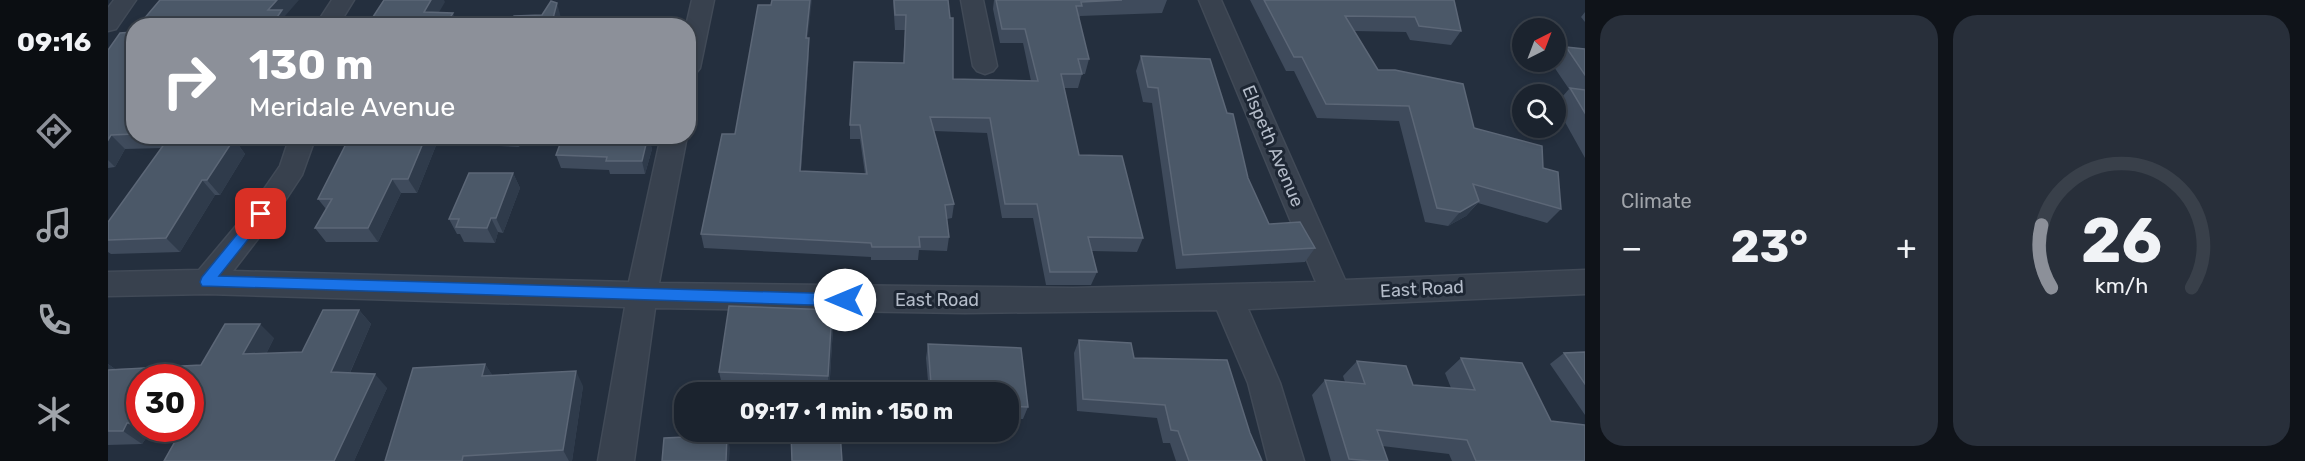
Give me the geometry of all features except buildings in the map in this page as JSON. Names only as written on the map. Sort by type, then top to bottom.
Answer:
[{"type":"street","points":[[108,24],[125,0]]},
{"type":"street","points":[[331,18],[343,0]]},
{"type":"street","points":[[696,32],[703,0]]},
{"type":"street","points":[[972,0],[985,66]]},
{"type":"street","name":"Elspeth Avenue","points":[[1210,0],[1335,292]]},
{"type":"street","points":[[207,282],[261,214],[293,168],[300,144]]},
{"type":"street","points":[[616,461],[642,294],[672,144]]},
{"type":"street","name":"East Road","points":[[108,284],[207,282],[800,300],[1228,299],[1335,292],[1585,282]]},
{"type":"street","points":[[1228,299],[1264,383],[1286,461]]},
{"type":"route","points":[[261,214],[207,282],[845,300]]}]
